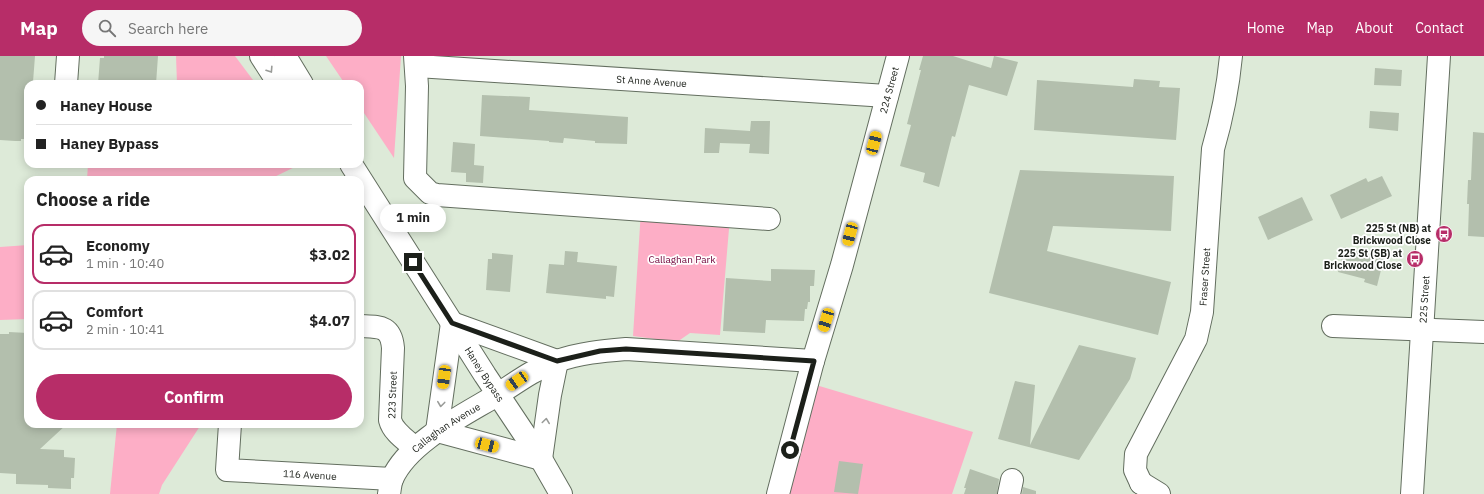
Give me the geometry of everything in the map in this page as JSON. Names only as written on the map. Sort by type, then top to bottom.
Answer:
[{"type":"main road","points":[[66,80],[68,56]]},
{"type":"main road","points":[[261,56],[276,80]]},
{"type":"main road","points":[[285,56],[300,80]]},
{"type":"main road","name":"224 Street","points":[[778,494],[842,265],[898,56]]},
{"type":"main road","name":"Fraser Street","points":[[1135,488],[1136,454],[1196,339],[1202,312],[1213,149],[1220,125],[1229,79],[1231,56]]},
{"type":"main road","name":"225 Street","points":[[1412,494],[1439,56]]},
{"type":"main road","points":[[416,61],[417,86],[415,178],[430,193],[437,195],[769,219]]},
{"type":"main road","name":"St Anne Avenue","points":[[416,61],[887,96]]},
{"type":"main road","points":[[340,168],[347,176]]},
{"type":"main road","name":"Haney Bypass","points":[[364,184],[452,323],[541,459],[561,494]]},
{"type":"main road","name":"Haney Bypass","points":[[364,194],[382,214]]},
{"type":"main road","points":[[452,323],[557,361],[550,396],[541,459],[437,431],[452,323]]},
{"type":"main road","name":"223 Street","points":[[364,326],[377,327],[389,332],[392,339],[391,426],[415,448]]},
{"type":"main road","points":[[1333,326],[1484,332]]},
{"type":"main road","name":"Callaghan Avenue","points":[[390,487],[402,463],[415,448],[437,431],[498,394],[527,374],[557,361],[600,351],[626,349],[814,361]]},
{"type":"main road","name":"116 Avenue","points":[[230,428],[228,470],[390,487]]},
{"type":"main road","points":[[1135,488],[1159,494]]},
{"type":"green space","points":[[176,56],[235,56],[253,80],[177,80]]},
{"type":"green space","points":[[326,56],[401,56],[394,158],[364,113],[364,80],[342,80]]},
{"type":"green space","points":[[88,168],[293,168],[276,176],[87,176]]},
{"type":"green space","name":"Callaghan Park","points":[[641,210],[730,217],[720,335],[690,333],[677,342],[633,336]]},
{"type":"green space","points":[[24,245],[24,319],[0,320],[0,247]]},
{"type":"green space","points":[[816,385],[973,432],[952,494],[786,494]]},
{"type":"green space","points":[[117,428],[199,428],[162,485],[159,494],[110,494]]},
{"type":"building","points":[[0,56],[35,56],[33,80],[24,80],[24,139],[21,139],[21,141],[0,140]]},
{"type":"building","points":[[104,56],[158,56],[156,80],[98,80],[100,58],[104,58]]},
{"type":"building","points":[[923,56],[953,56],[991,68],[994,56],[1018,62],[1007,96],[969,85],[955,137],[952,136],[939,187],[923,182],[925,173],[900,166],[911,125],[907,124],[921,70],[919,70]]},
{"type":"building","points":[[1375,68],[1402,70],[1401,86],[1374,85]]},
{"type":"building","points":[[1134,79],[1160,81],[1159,87],[1180,88],[1176,140],[1034,130],[1037,80],[1133,87]]},
{"type":"building","points":[[482,95],[530,97],[529,110],[628,117],[627,144],[595,143],[595,141],[564,138],[563,143],[480,136]]},
{"type":"building","points":[[1370,111],[1399,113],[1398,131],[1369,128]]},
{"type":"building","points":[[751,121],[770,121],[769,154],[749,153],[750,144],[720,143],[719,153],[704,153],[705,128],[750,131]]},
{"type":"building","points":[[1473,132],[1484,133],[1484,237],[1468,236],[1468,180],[1471,180]]},
{"type":"building","points":[[453,142],[475,144],[474,165],[484,166],[483,183],[466,182],[466,173],[451,172]]},
{"type":"building","points":[[1020,170],[1174,176],[1171,231],[1053,226],[1047,251],[1171,282],[1158,335],[989,293]]},
{"type":"building","points":[[1382,176],[1392,196],[1341,219],[1330,195],[1366,178],[1368,182]]},
{"type":"building","points":[[1302,197],[1313,220],[1268,240],[1258,217]]},
{"type":"building","points":[[1345,247],[1384,258],[1377,286],[1364,282],[1365,279],[1338,272]]},
{"type":"building","points":[[565,251],[578,252],[577,262],[617,266],[614,297],[606,296],[606,299],[546,293],[549,264],[564,265]]},
{"type":"building","points":[[492,253],[513,255],[510,292],[486,290],[488,259],[492,259]]},
{"type":"building","points":[[771,269],[815,270],[814,286],[810,286],[810,302],[808,302],[807,309],[805,309],[804,321],[766,320],[765,333],[723,331],[726,278],[771,281]]},
{"type":"building","points":[[9,332],[24,333],[24,428],[63,428],[40,449],[64,450],[64,457],[75,458],[74,478],[71,478],[71,489],[48,488],[48,485],[16,484],[16,474],[0,473],[0,334],[9,334]]},
{"type":"building","points":[[1079,345],[1136,358],[1130,379],[1079,460],[998,439],[1015,381],[1035,385],[1030,445]]},
{"type":"building","points":[[839,461],[863,464],[858,494],[834,492]]},
{"type":"building","points":[[970,469],[999,479],[997,494],[964,494],[966,488],[964,488]]},
{"type":"building","points":[[1023,487],[1036,491],[1036,494],[1022,494]]},
{"type":"place","name":"225 St (NB) at Brickwood Close","points":[[1444,234]]},
{"type":"place","name":"225 St (SB) at Brickwood Close","points":[[1415,259]]},
{"type":"route","points":[[413,262],[452,323],[557,361],[600,351],[626,349],[814,361],[790,450]]}]
